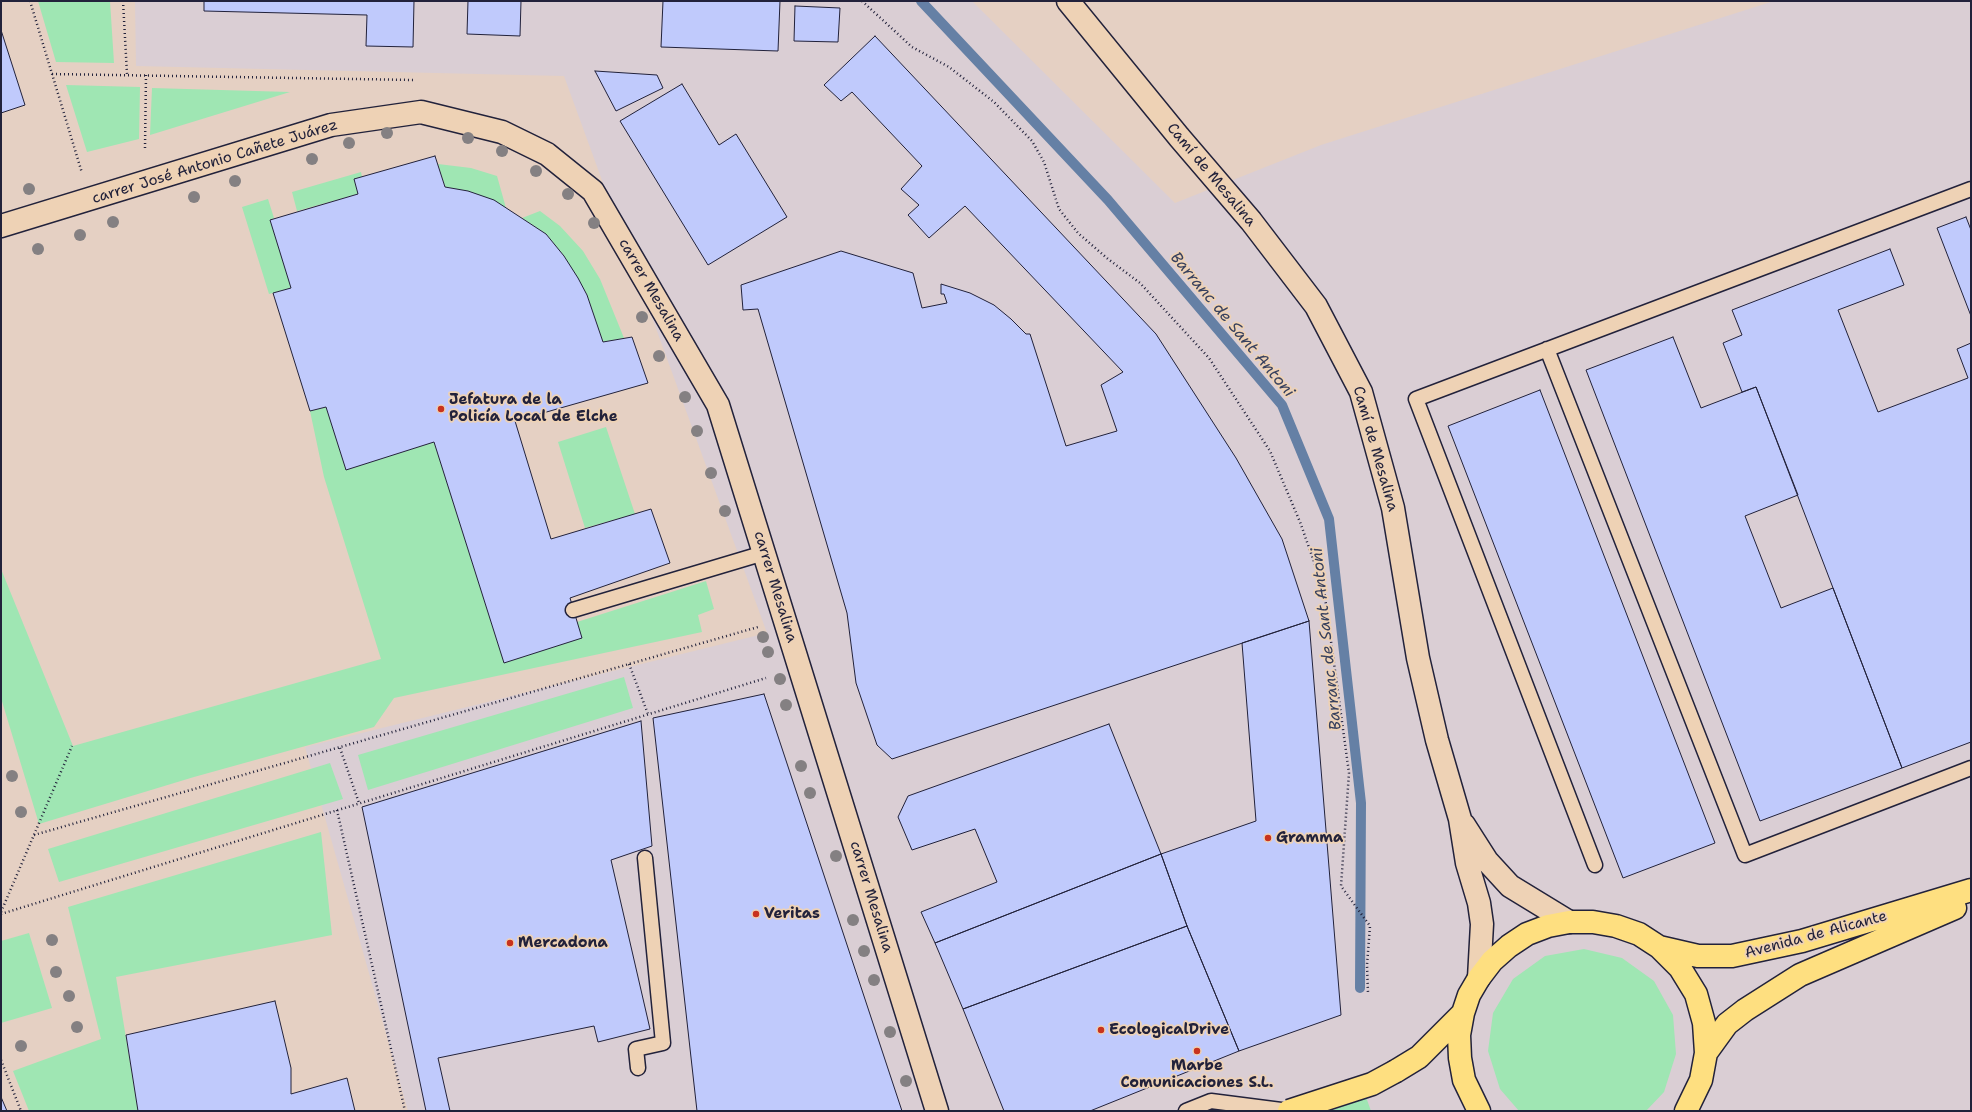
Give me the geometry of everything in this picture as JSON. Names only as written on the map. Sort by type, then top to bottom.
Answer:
[{"type":"highway","name":"Avenida de Alicante","points":[[1659,947],[1698,956],[1732,956],[1809,939],[1971,890]]},
{"type":"highway","name":"Avenida de Alicante","points":[[1706,1053],[1727,1024],[1745,1010],[1800,975],[1971,901]]},
{"type":"highway","points":[[1479,1111],[1464,1080],[1460,1058],[1459,1035],[1463,1013],[1469,995],[1479,978],[1492,961],[1509,946],[1527,934],[1548,926],[1569,922],[1593,922],[1616,926],[1638,934],[1659,947],[1680,968],[1696,994],[1704,1023],[1706,1053],[1701,1080],[1686,1111]]},
{"type":"highway","points":[[1289,1111],[1372,1084],[1396,1071],[1419,1057],[1463,1013]]},
{"type":"street","name":"Camí de Mesalina","points":[[1068,1],[1179,137],[1251,221],[1316,306],[1361,392],[1393,508],[1418,658],[1437,740],[1460,819],[1467,864],[1479,903],[1482,924],[1479,978]]},
{"type":"street","name":"carrer José Antonio Cañete Juárez","points":[[1,226],[331,125],[421,112],[502,132]]},
{"type":"street","name":"carrer Mesalina","points":[[502,132],[547,154],[593,191],[718,405],[937,1111]]},
{"type":"street","name":"Camí de Mesalina","points":[[1460,819],[1487,861],[1510,886],[1569,922]]},
{"type":"lane","points":[[1595,865],[1416,399],[1971,189]]},
{"type":"lane","points":[[1547,349],[1745,855],[1971,768]]},
{"type":"lane","points":[[573,610],[764,553]]},
{"type":"lane","points":[[638,1068],[636,1050],[663,1043],[646,858]]},
{"type":"lane","points":[[1186,1111],[1212,1101],[1289,1111]]},
{"type":"path","points":[[30,1],[90,199]]},
{"type":"path","points":[[123,1],[127,74]]},
{"type":"path","points":[[862,1],[912,47],[949,67],[994,102],[1032,140],[1044,162],[1059,209],[1078,233],[1108,259],[1140,283],[1209,358],[1270,451],[1300,522],[1324,590],[1349,773],[1341,886],[1370,926],[1367,965],[1368,993]]},
{"type":"path","points":[[52,74],[127,74],[415,80]]},
{"type":"path","points":[[146,75],[146,148]]},
{"type":"path","points":[[34,835],[764,626]]},
{"type":"path","points":[[629,664],[648,715]]},
{"type":"path","points":[[1,913],[766,678]]},
{"type":"path","points":[[1,913],[72,746]]},
{"type":"path","points":[[340,748],[359,803]]},
{"type":"path","points":[[337,810],[405,1111]]},
{"type":"path","points":[[1,1060],[21,1111]]},
{"type":"shaded area","points":[[135,1],[972,1],[1175,203],[1321,145],[1774,1],[1971,1],[1971,1111],[408,1111],[305,747],[767,633],[564,76],[136,66]]},
{"type":"green space","points":[[38,1],[110,1],[114,63],[56,62]]},
{"type":"green space","points":[[66,85],[140,87],[139,139],[87,152]]},
{"type":"green space","points":[[152,88],[290,92],[150,135]]},
{"type":"green space","points":[[438,164],[471,168],[497,176],[506,208],[468,191],[445,187]]},
{"type":"green space","points":[[361,172],[362,177],[354,179],[358,194],[297,211],[292,192]]},
{"type":"green space","points":[[268,199],[274,218],[270,220],[291,288],[269,294],[242,207]]},
{"type":"green space","points":[[540,211],[560,226],[583,251],[600,279],[624,338],[603,342],[587,295],[564,256],[546,234],[522,218]]},
{"type":"green space","points":[[326,407],[346,470],[434,442],[504,663],[581,638],[577,622],[706,581],[714,609],[698,615],[702,632],[394,698],[374,727],[194,777],[39,824],[1,698],[1,569],[73,746],[381,659],[324,477],[310,411]]},
{"type":"green space","points":[[606,427],[635,514],[585,528],[558,442]]},
{"type":"green space","points":[[624,677],[633,708],[368,790],[358,755]]},
{"type":"green space","points":[[330,763],[343,799],[59,882],[48,849]]},
{"type":"green space","points":[[321,832],[332,935],[116,977],[138,1111],[29,1111],[13,1071],[101,1039],[68,907]]},
{"type":"green space","points":[[29,933],[52,1008],[1,1023],[1,941]]},
{"type":"green space","points":[[1584,949],[1622,958],[1654,981],[1673,1015],[1676,1054],[1664,1092],[1646,1111],[1519,1111],[1500,1089],[1488,1051],[1493,1013],[1513,979],[1545,956]]},
{"type":"green space","points":[[1366,1097],[1371,1111],[1330,1111]]},
{"type":"building","points":[[204,1],[414,1],[413,47],[366,46],[367,15],[204,11]]},
{"type":"building","points":[[468,1],[521,1],[520,36],[467,34]]},
{"type":"building","points":[[663,1],[780,1],[778,51],[661,47]]},
{"type":"building","points":[[795,6],[840,8],[838,42],[794,41]]},
{"type":"building","points":[[1,30],[25,105],[1,113]]},
{"type":"building","points":[[875,36],[1156,334],[1236,458],[1282,539],[1309,621],[892,759],[877,745],[856,683],[847,613],[758,309],[743,310],[741,285],[841,251],[913,273],[922,308],[947,303],[944,294],[941,294],[941,284],[970,293],[994,305],[1026,334],[1030,334],[1066,446],[1117,431],[1101,385],[1123,372],[965,206],[929,238],[908,215],[919,205],[901,189],[922,166],[852,92],[841,101],[824,85]]},
{"type":"building","points":[[595,71],[657,75],[663,88],[616,111]]},
{"type":"building","points":[[682,84],[719,145],[736,134],[787,217],[708,265],[620,121]]},
{"type":"building","name":"Jefatura de la Policía Local de Elche","points":[[435,156],[445,187],[468,191],[494,200],[546,234],[564,256],[587,295],[603,342],[632,337],[648,383],[515,421],[551,539],[651,509],[670,563],[570,598],[582,638],[504,663],[434,442],[346,470],[326,407],[310,411],[273,293],[291,288],[270,220],[358,194],[354,179]]},
{"type":"building","points":[[1966,217],[1971,230],[1971,316],[1937,228]]},
{"type":"building","points":[[1890,249],[1904,285],[1838,310],[1878,412],[1968,378],[1957,349],[1971,343],[1971,742],[1902,768],[1756,387],[1742,392],[1723,343],[1742,335],[1732,310]]},
{"type":"building","points":[[1673,337],[1701,408],[1756,387],[1798,495],[1745,516],[1781,608],[1833,588],[1902,768],[1760,821],[1586,370]]},
{"type":"building","points":[[1540,390],[1715,843],[1623,878],[1448,426]]},
{"type":"building","name":"Gramma","points":[[1309,621],[1341,1015],[1239,1051],[1187,926],[1161,854],[1256,821],[1242,643]]},
{"type":"building","name":"Veritas","points":[[764,694],[902,1111],[697,1111],[653,718]]},
{"type":"building","name":"Mercadona","points":[[641,721],[652,846],[611,860],[650,1029],[598,1042],[594,1026],[438,1058],[450,1111],[426,1111],[362,807]]},
{"type":"building","points":[[1109,724],[1161,854],[935,943],[921,912],[997,882],[975,829],[912,850],[898,817],[908,796]]},
{"type":"building","points":[[1161,854],[1187,926],[963,1009],[935,943]]},
{"type":"building","name":"EcologicalDrive","points":[[1187,926],[1239,1051],[1090,1111],[1004,1111],[963,1009]]},
{"type":"building","points":[[275,1001],[291,1068],[291,1094],[347,1078],[355,1111],[138,1111],[126,1035]]},
{"type":"building","points":[[1,1097],[7,1111],[1,1111]]},
{"type":"waterway","name":"Barranc de Sant Antoni","points":[[921,1],[1108,200],[1282,405],[1329,519],[1361,803],[1360,988]]},
{"type":"place","name":"Jefatura de la Policía Local de Elche","points":[[441,409]]},
{"type":"place","name":"Gramma","points":[[1268,838]]},
{"type":"place","name":"Veritas","points":[[756,914]]},
{"type":"place","name":"Mercadona","points":[[510,943]]},
{"type":"place","name":"EcologicalDrive","points":[[1101,1030]]},
{"type":"place","name":"Marbe Comunicaciones S.L.","points":[[1197,1051]]}]
